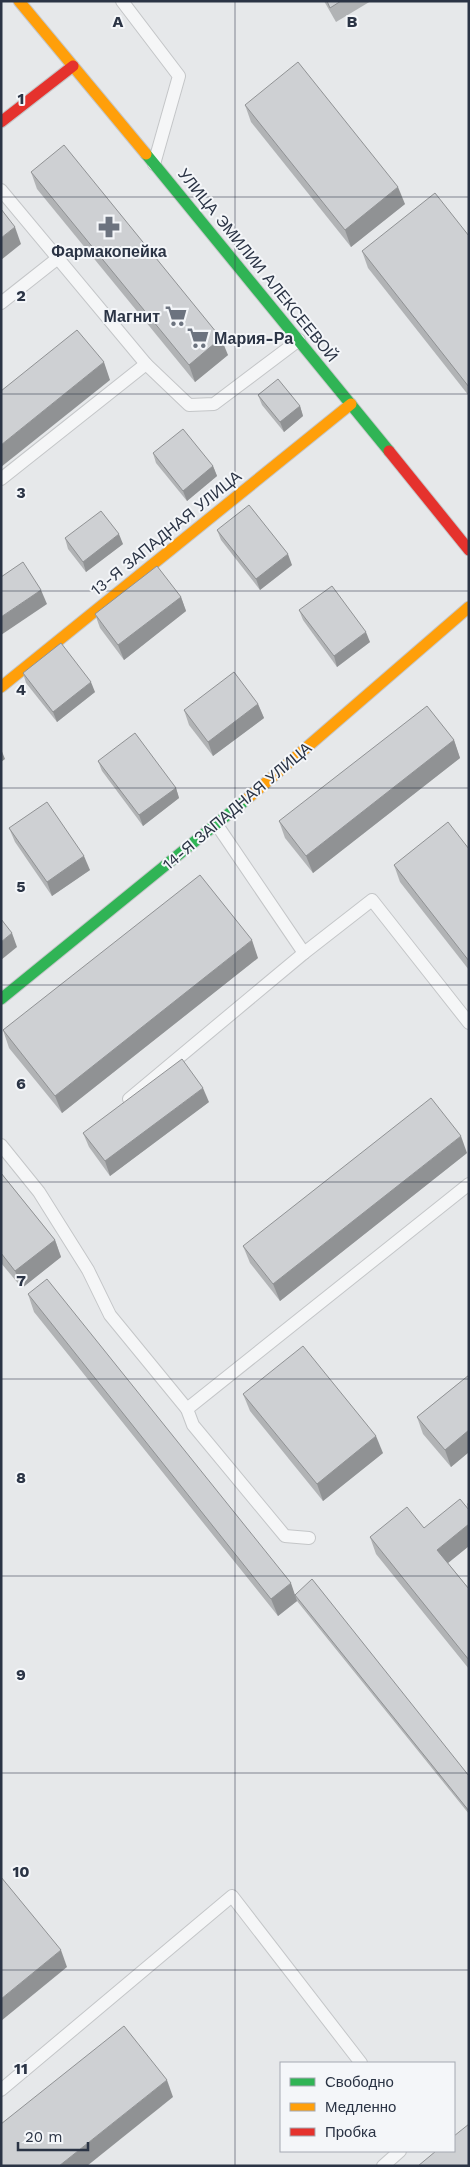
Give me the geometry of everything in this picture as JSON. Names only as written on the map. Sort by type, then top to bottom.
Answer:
[{"type":"street","name":"УЛИЦА ЭМИЛИИ АЛЕКСЕЕВОЙ","points":[[19,1],[299,340],[469,550]]},
{"type":"street","points":[[1,122],[72,66]]},
{"type":"street","name":"13-Я ЗАПАДНАЯ УЛИЦА","points":[[1,687],[351,404]]},
{"type":"street","name":"14-Я ЗАПАДНАЯ УЛИЦА","points":[[1,999],[218,825],[469,608]]},
{"type":"lane","points":[[122,1],[179,76],[154,164]]},
{"type":"lane","points":[[1,190],[146,364],[189,405],[214,404],[299,340]]},
{"type":"lane","points":[[1,303],[58,258]]},
{"type":"lane","points":[[1,479],[146,364]]},
{"type":"lane","points":[[218,825],[304,953]]},
{"type":"lane","points":[[123,1105],[304,953],[372,900],[469,1023]]},
{"type":"lane","points":[[1,1145],[39,1192],[88,1270],[110,1315],[187,1409],[193,1424],[285,1536],[308,1538]]},
{"type":"lane","points":[[187,1409],[469,1184]]},
{"type":"lane","points":[[1,2090],[232,1896],[360,2062]]},
{"type":"lane","points":[[383,2166],[399,2152]]},
{"type":"building","points":[[327,1],[341,1],[330,8]]},
{"type":"building","points":[[298,62],[398,187],[345,230],[245,105]]},
{"type":"building","points":[[64,145],[221,338],[189,365],[31,172]]},
{"type":"building","points":[[435,193],[469,236],[469,387],[362,251]]},
{"type":"building","points":[[1,209],[15,227],[1,238]]},
{"type":"building","points":[[77,330],[104,362],[1,445],[1,391]]},
{"type":"building","points":[[278,379],[300,406],[280,422],[258,395]]},
{"type":"building","points":[[183,429],[213,466],[183,491],[153,453]]},
{"type":"building","points":[[249,505],[288,554],[256,579],[217,530]]},
{"type":"building","points":[[101,511],[119,534],[83,562],[65,538]]},
{"type":"building","points":[[23,562],[41,590],[1,617],[1,577]]},
{"type":"building","points":[[157,566],[181,597],[118,645],[95,614]]},
{"type":"building","points":[[332,586],[366,632],[334,656],[299,610]]},
{"type":"building","points":[[61,643],[91,682],[53,712],[23,673]]},
{"type":"building","points":[[234,672],[258,704],[208,742],[184,710]]},
{"type":"building","points":[[427,706],[454,740],[306,856],[279,821]]},
{"type":"building","points":[[135,733],[176,788],[139,815],[98,761]]},
{"type":"building","points":[[47,802],[84,856],[47,882],[9,828]]},
{"type":"building","points":[[448,822],[469,849],[469,961],[394,865]]},
{"type":"building","points":[[200,875],[252,940],[55,1096],[3,1030]]},
{"type":"building","points":[[1,919],[12,933],[1,942]]},
{"type":"building","points":[[182,1059],[203,1088],[105,1161],[83,1133]]},
{"type":"building","points":[[431,1098],[461,1136],[273,1284],[243,1246]]},
{"type":"building","points":[[1,1173],[55,1240],[15,1271],[1,1253]]},
{"type":"building","points":[[47,1279],[291,1583],[271,1599],[28,1294]]},
{"type":"building","points":[[303,1346],[376,1436],[317,1484],[243,1394]]},
{"type":"building","points":[[469,1375],[469,1430],[445,1450],[417,1417]]},
{"type":"building","points":[[460,1499],[469,1510],[469,1524],[437,1550],[469,1589],[469,1660],[370,1537],[407,1507],[424,1528]]},
{"type":"building","points":[[312,1579],[469,1776],[469,1811],[295,1595]]},
{"type":"building","points":[[1,1877],[61,1950],[1,1999]]},
{"type":"building","points":[[124,2026],[167,2080],[59,2166],[1,2166],[1,2124]]},
{"type":"building","points":[[469,2124],[469,2166],[418,2166],[435,2152],[455,2152],[455,2135]]},
{"type":"traffic: fast","points":[[146,154],[389,451]]},
{"type":"traffic: fast","points":[[1,999],[247,799]]},
{"type":"traffic: slow","points":[[19,1],[146,154]]},
{"type":"traffic: slow","points":[[1,687],[351,404]]},
{"type":"traffic: slow","points":[[247,799],[469,607]]},
{"type":"traffic: jam","points":[[1,122],[73,66]]},
{"type":"traffic: jam","points":[[389,451],[469,550]]},
{"type":"place","name":"Фармакопейка","points":[[109,227]]},
{"type":"place","name":"Магнит","points":[[176,316]]},
{"type":"place","name":"Мария-Ра","points":[[198,338]]}]
